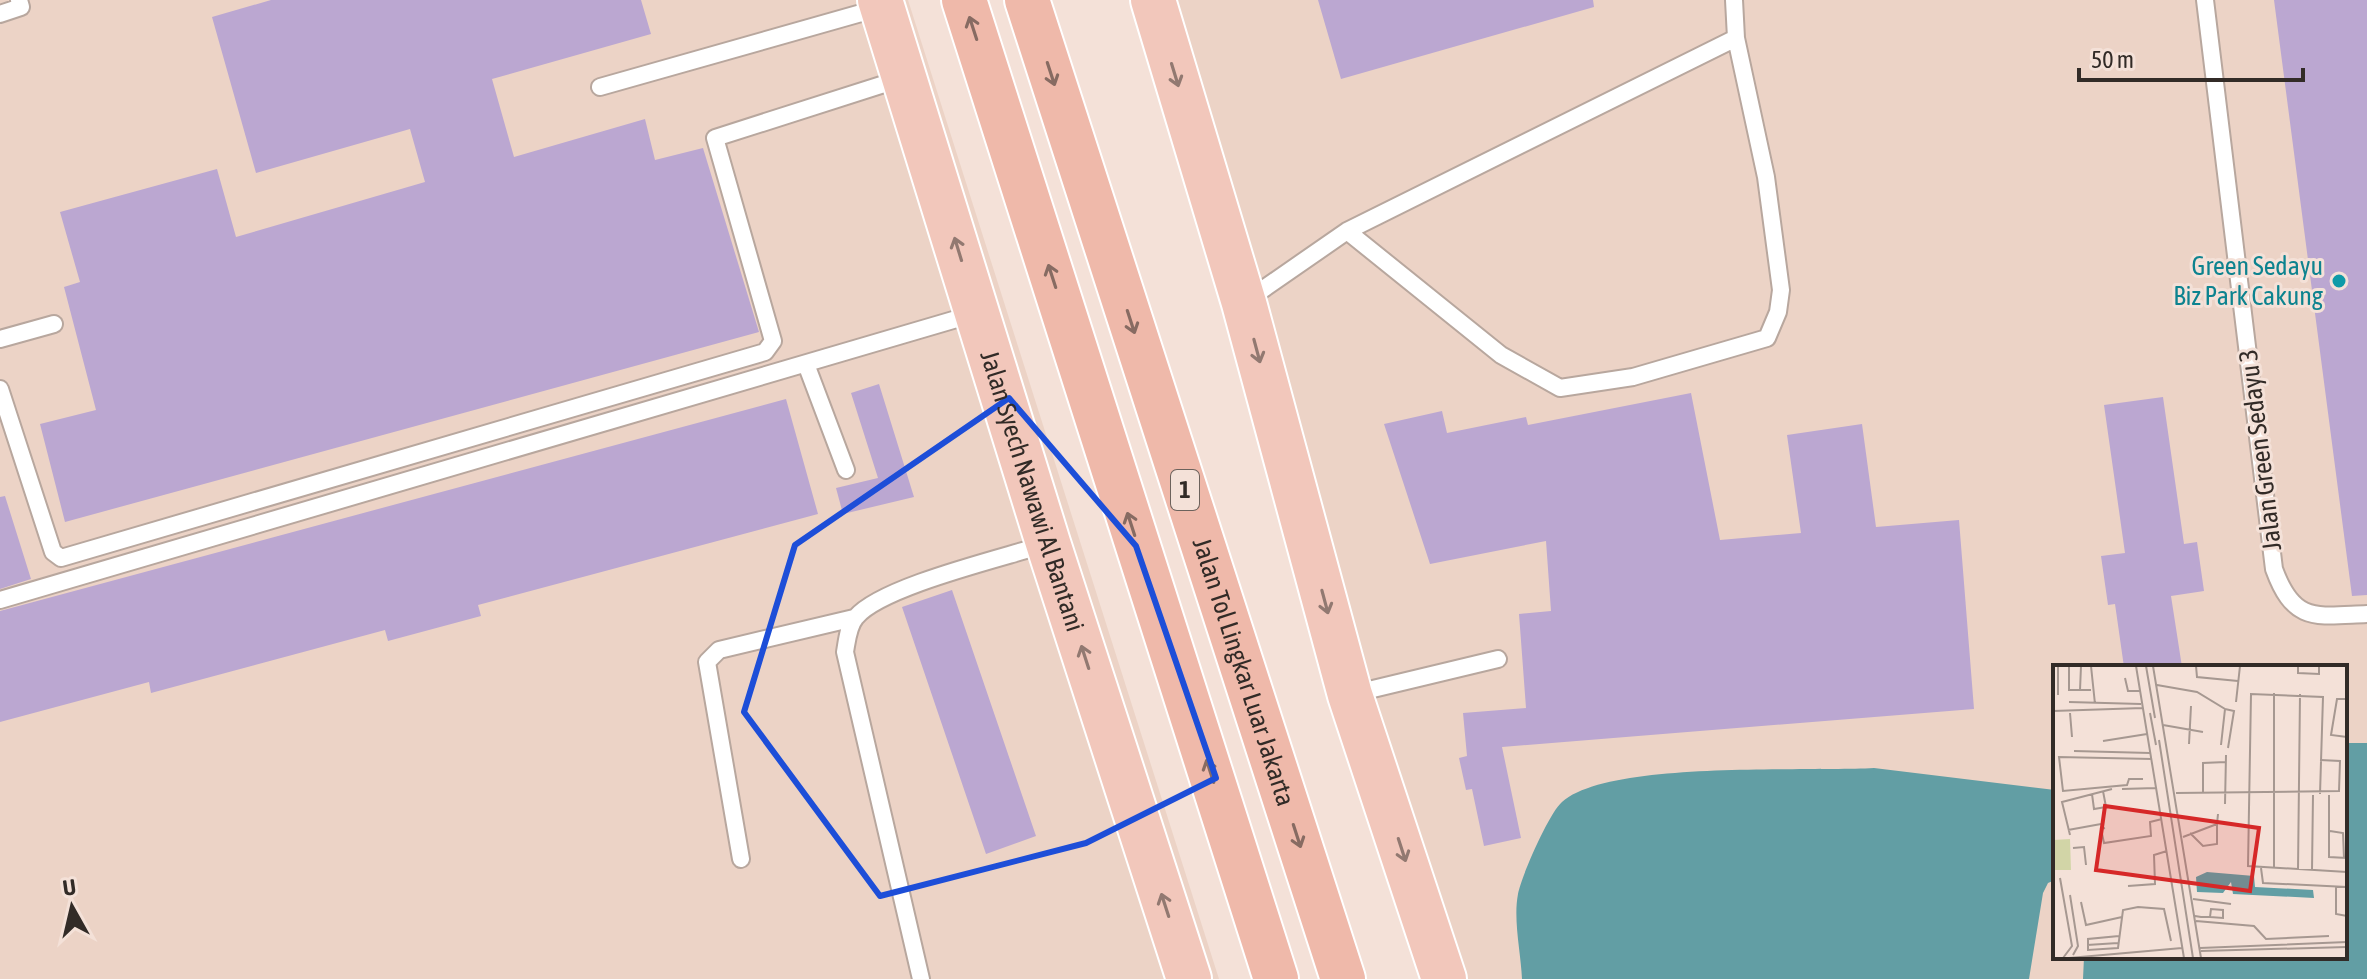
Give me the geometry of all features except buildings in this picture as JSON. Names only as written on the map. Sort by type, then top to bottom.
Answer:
[{"type":"highway","points":[[964,0],[1276,979]]},
{"type":"highway","name":"Jalan Tol Lingkar Luar Jakarta","points":[[1027,0],[1343,979]]},
{"type":"highway","points":[[1153,0],[1244,303],[1350,695],[1444,979]]},
{"type":"highway","name":"Jalan Syech Nawawi Al Bantani","points":[[881,4],[1048,543],[1189,979]]},
{"type":"lane","points":[[0,14],[21,7],[19,0]]},
{"type":"lane","points":[[1347,231],[1501,355],[1560,388],[1633,377],[1767,338],[1778,312],[1781,290],[1766,177],[1736,38],[1734,0]]},
{"type":"lane","name":"Jalan Green Sedayu 3","points":[[2205,0],[2274,569],[2284,596],[2295,608],[2326,616],[2367,614]]},
{"type":"lane","points":[[600,87],[881,4]]},
{"type":"lane","points":[[1244,303],[1347,231],[1736,38]]},
{"type":"lane","points":[[0,389],[53,552],[61,558],[765,352],[773,341],[715,138],[905,78]]},
{"type":"lane","points":[[0,600],[978,313]]},
{"type":"lane","points":[[0,339],[54,324]]},
{"type":"lane","points":[[806,364],[846,470]]},
{"type":"lane","points":[[741,859],[707,662],[719,650],[854,618],[905,588],[1048,543]]},
{"type":"lane","points":[[854,618],[845,652],[921,979]]},
{"type":"lane","points":[[1350,695],[1498,659]]},
{"type":"highlighted area","points":[[1009,398],[1136,546],[1216,778],[1086,843],[880,896],[744,712],[795,545]]},
{"type":"shaded area","points":[[0,0],[908,0],[1219,979],[0,979]]},
{"type":"shaded area","points":[[1157,0],[2367,0],[2367,979],[1437,979]]},
{"type":"water","points":[[2347,743],[2367,743],[2367,979],[2083,979],[2084,959],[2347,959]]},
{"type":"water","points":[[1874,768],[2053,790],[2053,881],[2048,883],[2043,893],[2029,979],[1522,979],[1517,925],[1518,894],[1536,846],[1556,808],[1586,789],[1621,780],[1710,771]]},
{"type":"place","name":"Green Sedayu Biz Park Cakung","points":[[2339,281]]}]
